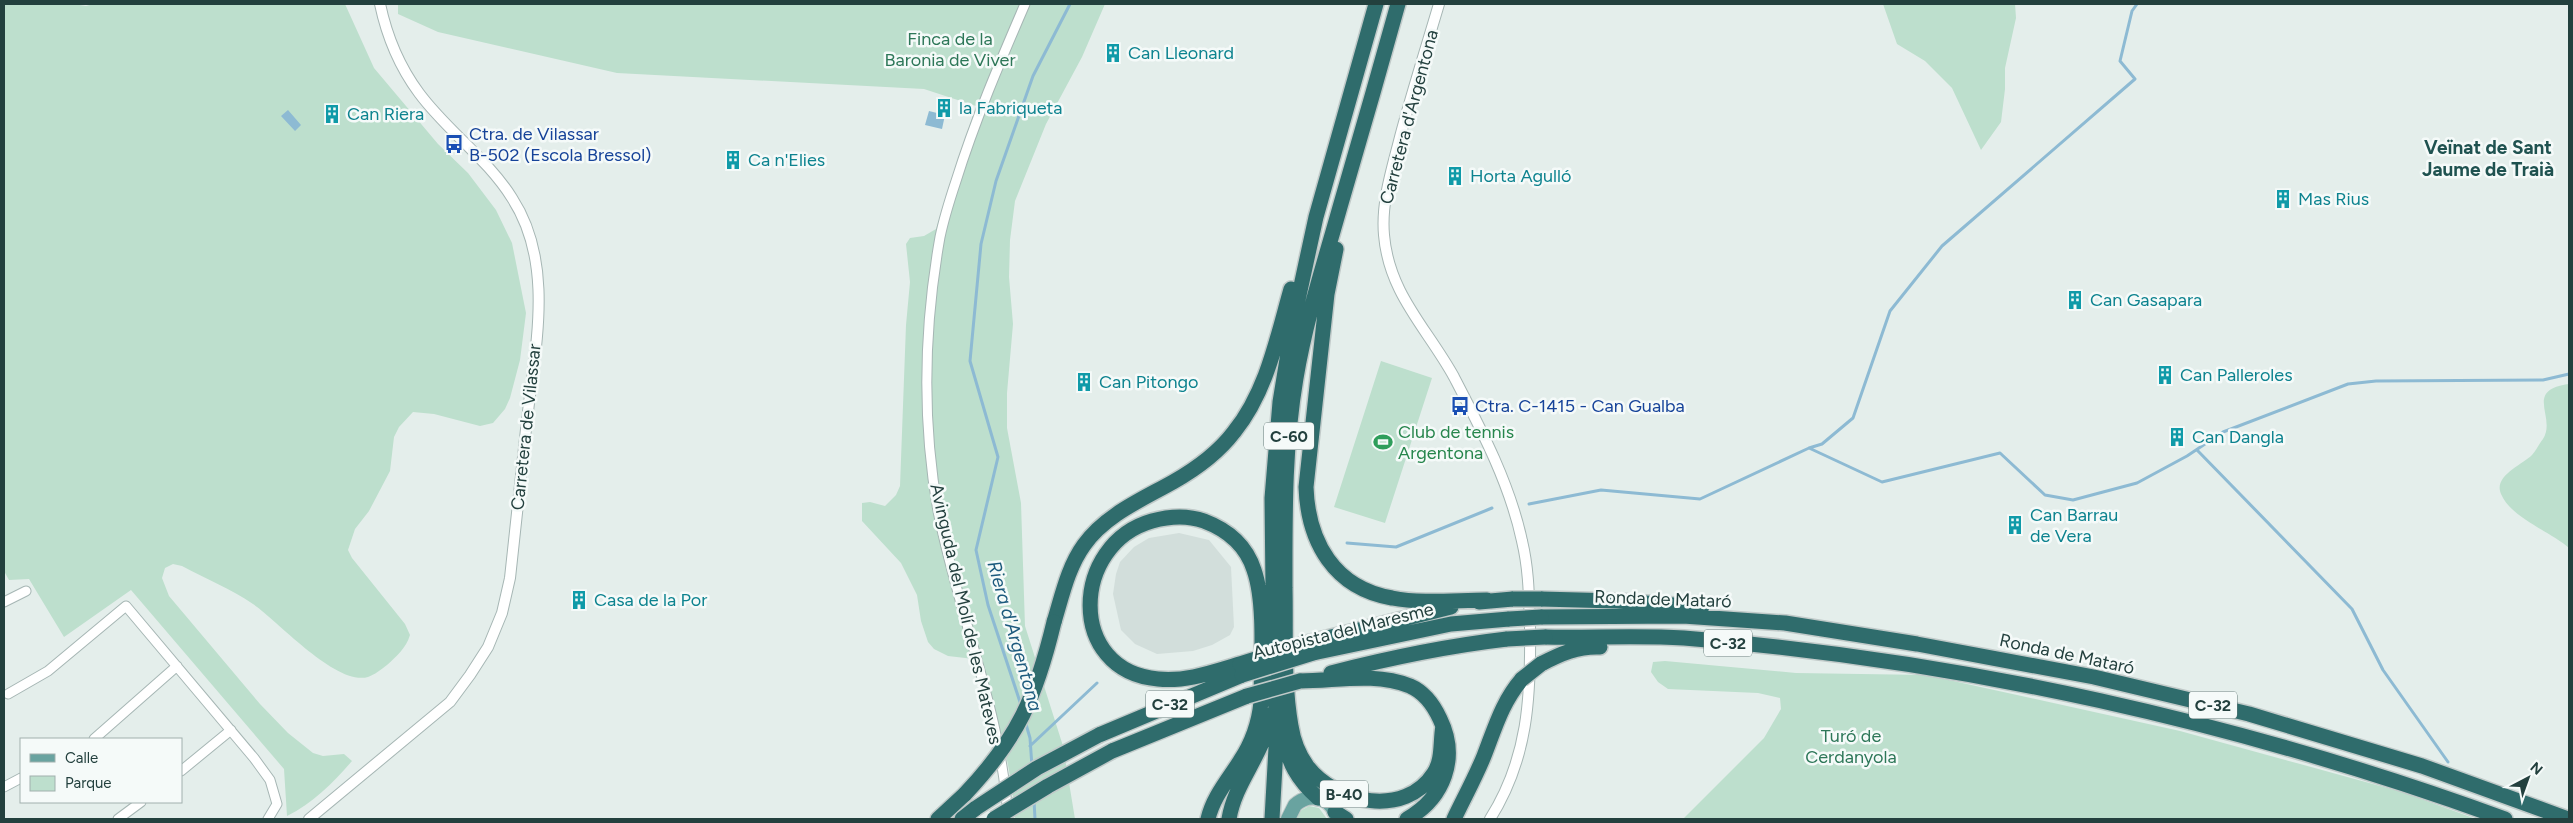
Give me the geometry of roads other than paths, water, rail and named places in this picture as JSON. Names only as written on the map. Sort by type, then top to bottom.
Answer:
[{"type":"highway","name":"C-60","points":[[1274,676],[1272,498],[1280,402],[1293,323],[1316,217],[1376,4]]},
{"type":"highway","name":"C-60","points":[[1318,798],[1299,778],[1286,753],[1283,724],[1287,667],[1287,450],[1296,378],[1308,320],[1323,261],[1340,210],[1398,4]]},
{"type":"highway","points":[[1340,210],[1339,236],[1328,294],[1306,487],[1308,513],[1314,536],[1336,570],[1349,581],[1374,594],[1392,599],[1617,601],[1788,616],[1848,632]]},
{"type":"highway","points":[[938,819],[990,767],[1009,742],[1022,719],[1033,695],[1068,577],[1084,544],[1101,526],[1127,508],[1208,460],[1234,432],[1253,404],[1268,368],[1303,249],[1316,217]]},
{"type":"highway","points":[[1208,819],[1218,794],[1251,740],[1260,716],[1260,624],[1254,570],[1239,542],[1226,531],[1194,518],[1163,518],[1145,523],[1131,530],[1116,542],[1103,558],[1094,576],[1090,595],[1094,632],[1105,652],[1118,664],[1138,675],[1158,679],[1180,679],[1241,669]]},
{"type":"highway","points":[[1310,648],[1422,613],[1487,600]]},
{"type":"highway","name":"Ronda de Mataró","points":[[1541,617],[1683,616],[1785,623],[1848,632],[2094,677],[2249,714],[2422,766],[2568,819]]},
{"type":"highway","name":"Autopista del Maresme","points":[[962,819],[1036,768],[1099,735],[1241,669],[1310,648],[1451,624],[1541,617]]},
{"type":"highway","name":"C-32","points":[[994,819],[1048,786],[1112,751],[1247,696],[1392,657],[1454,645],[1545,637],[1682,638],[1910,665],[2087,698],[2237,734],[2413,785],[2505,819]]},
{"type":"highway","points":[[1455,815],[1485,754],[1496,719],[1511,692],[1522,679],[1541,664],[1560,654],[1586,646],[1678,646],[1910,665]]},
{"type":"highway","name":"B-40","points":[[1287,667],[1291,726],[1296,746],[1306,766],[1319,779],[1334,790],[1348,796],[1381,801],[1398,799],[1425,786],[1440,761],[1443,726]]},
{"type":"highway","points":[[1229,819],[1238,787],[1264,740],[1270,718],[1274,676]]},
{"type":"highway","points":[[1272,819],[1277,730],[1274,676]]},
{"type":"highway","points":[[1300,681],[1359,678],[1392,680],[1412,687],[1428,700],[1443,726],[1448,740],[1449,756],[1446,774],[1431,801],[1407,819]]},
{"type":"main road","points":[[1288,819],[1297,802],[1307,798],[1318,798]]},
{"type":"main road","name":"C-60","points":[[1318,798],[1328,803],[1339,817]]},
{"type":"street","name":"Carretera de Vilassar","points":[[309,819],[450,702],[488,647],[502,613],[510,578],[538,315],[538,278],[533,248],[527,228],[512,198],[487,166],[420,94],[398,61],[385,30],[380,4]]},
{"type":"street","name":"Avinguda del Molí de les Mateves","points":[[1008,819],[1007,796],[995,736],[938,510],[930,447],[927,387],[930,313],[940,236],[981,107],[1026,4]]},
{"type":"street","name":"Carretera d'Argentona","points":[[1438,4],[1392,166],[1384,212],[1384,234],[1389,266],[1398,289],[1453,376],[1486,441],[1513,509],[1529,575],[1530,660],[1524,733],[1511,780],[1490,819]]},
{"type":"street","points":[[4,602],[26,592]]},
{"type":"street","points":[[8,694],[48,671],[126,606],[231,730],[270,780],[277,804],[268,819]]},
{"type":"street","points":[[95,738],[177,666]]},
{"type":"street","points":[[182,769],[231,730]]},
{"type":"street","points":[[4,787],[20,779]]},
{"type":"street","points":[[118,819],[140,803]]},
{"type":"water","points":[[288,110],[301,125],[295,131],[281,116]]},
{"type":"water","points":[[929,111],[945,115],[942,129],[925,125]]},
{"type":"waterway","name":"Riera d'Argentona","points":[[1021,705],[988,605],[976,550],[998,457],[970,361],[981,244],[996,181],[1033,76],[1070,4]]},
{"type":"waterway","points":[[1809,448],[1822,444],[1853,418],[1890,311],[1942,246],[2135,79],[2120,61],[2132,11],[2137,4]]},
{"type":"waterway","points":[[1529,504],[1601,490],[1700,499],[1809,448],[1882,482],[2000,453],[2045,495],[2073,500],[2137,483],[2187,456],[2223,432],[2348,384],[2376,381],[2543,380],[2569,374]]},
{"type":"waterway","points":[[2197,450],[2352,609],[2383,670],[2448,762]]},
{"type":"waterway","points":[[1347,543],[1396,547],[1492,508]]},
{"type":"waterway","points":[[1030,746],[1097,683]]},
{"type":"waterway","name":"Riera d'Argentona","points":[[1025,721],[1030,738],[1032,767]]},
{"type":"waterway","name":"Riera d'Argentona","points":[[1034,800],[1035,819]]},
{"type":"place","name":"Can Lleonard","points":[[1113,53]]},
{"type":"place","name":"la Fabriqueta","points":[[944,108]]},
{"type":"place","name":"Can Riera","points":[[332,114]]},
{"type":"place","name":"Ctra. de Vilassar B-502 (Escola Bressol)","points":[[454,144]]},
{"type":"place","name":"Ca n'Elies","points":[[733,160]]},
{"type":"place","name":"Horta Agulló","points":[[1455,176]]},
{"type":"place","name":"Mas Rius","points":[[2283,199]]},
{"type":"place","name":"Can Gasapara","points":[[2075,300]]},
{"type":"place","name":"Can Palleroles","points":[[2165,375]]},
{"type":"place","name":"Can Pitongo","points":[[1084,382]]},
{"type":"place","name":"Ctra. C-1415 - Can Gualba","points":[[1460,406]]},
{"type":"place","name":"Can Dangla","points":[[2177,437]]},
{"type":"place","name":"Club de tennis Argentona","points":[[1383,442]]},
{"type":"place","name":"Can Barrau de Vera","points":[[2015,525]]},
{"type":"place","name":"Casa de la Por","points":[[579,600]]},
{"type":"district","name":"Veïnat de Sant Jaume de Traià","points":[[2488,158]]},
{"type":"park label","name":"Finca de la Baronia de Viver","points":[[950,49]]},
{"type":"park label","name":"Turó de Cerdanyola","points":[[1851,746]]}]
